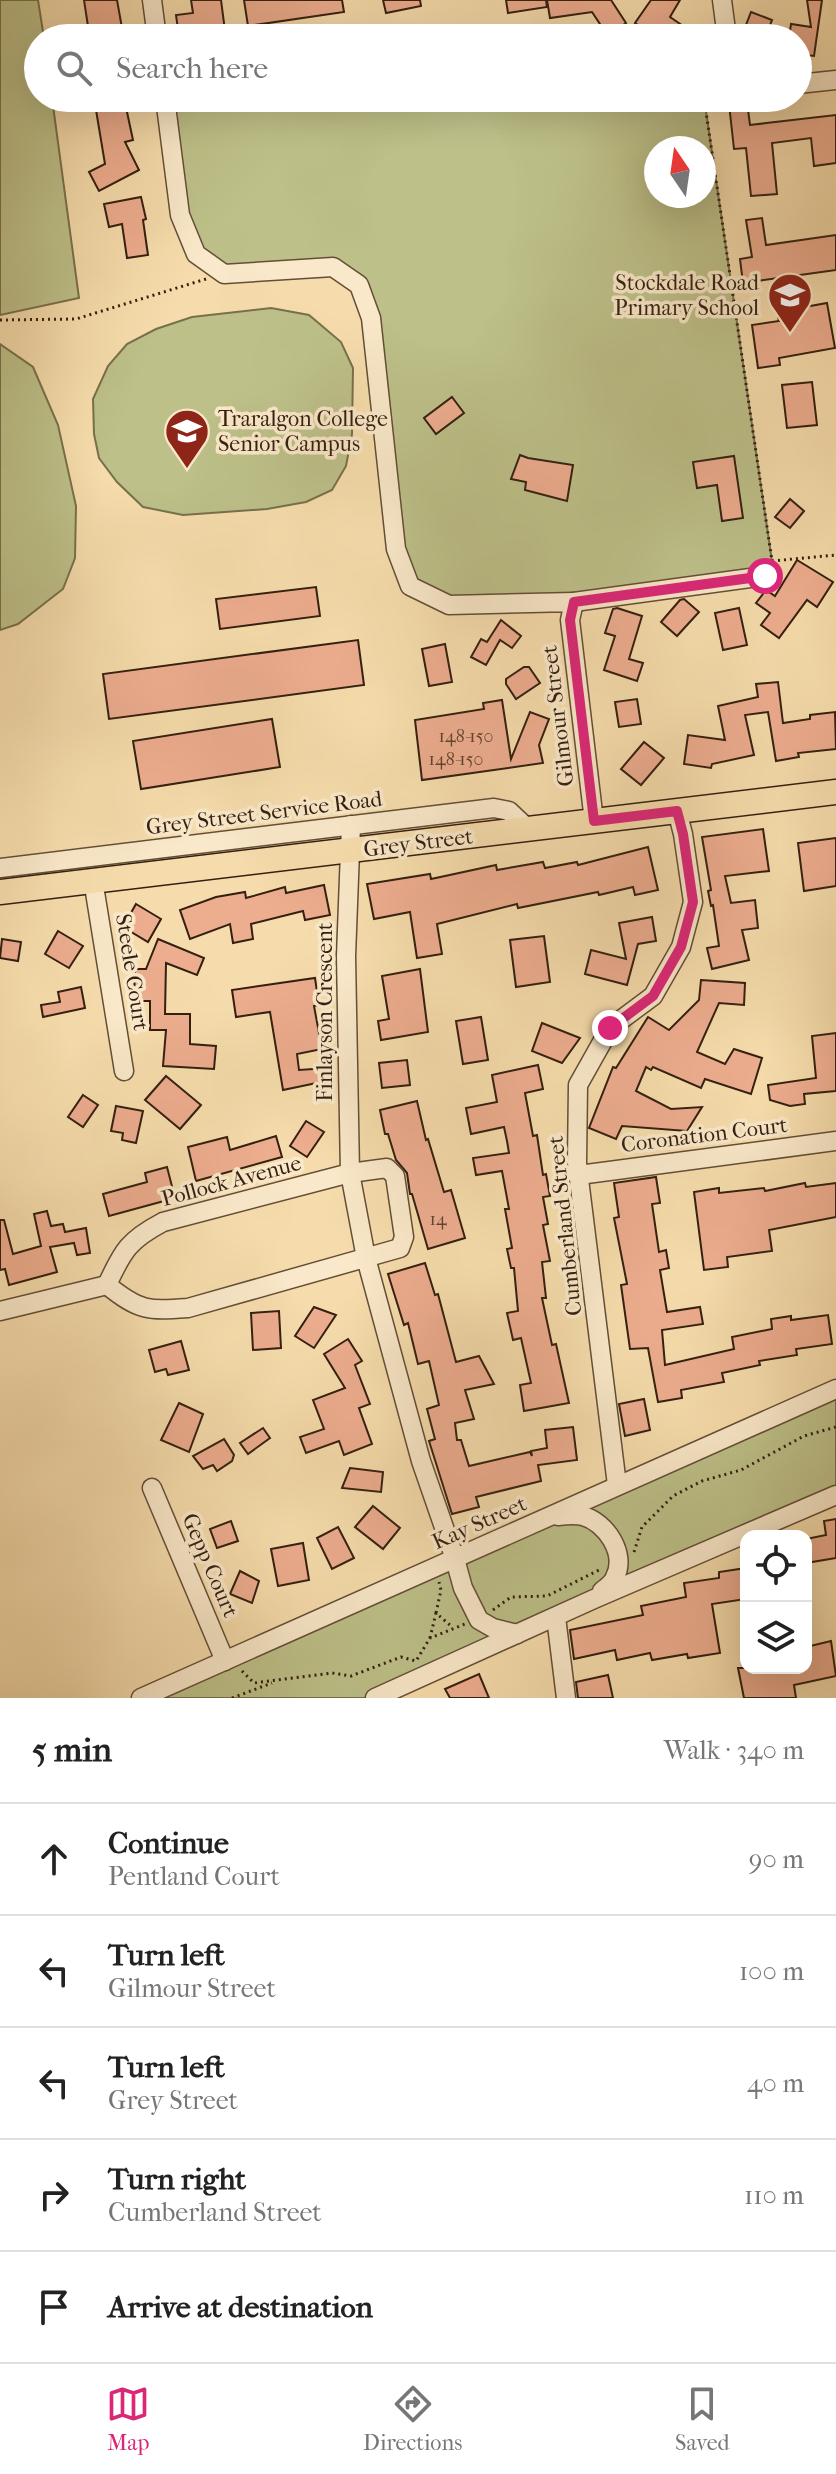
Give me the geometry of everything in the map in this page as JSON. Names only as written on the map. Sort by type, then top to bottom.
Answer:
[{"type":"main road","name":"Grey Street","points":[[0,892],[93,880],[122,865],[350,837],[527,828],[836,792]]},
{"type":"street","points":[[152,0],[155,24]]},
{"type":"street","points":[[722,0],[725,24]]},
{"type":"street","points":[[812,83],[836,80]]},
{"type":"street","points":[[167,112],[180,215],[196,254],[224,274],[333,267],[359,285],[371,318],[396,549],[410,586],[449,605],[574,602],[765,576]]},
{"type":"street","name":"Gilmour Street","points":[[574,602],[570,620],[594,821]]},
{"type":"street","name":"Cumberland Street","points":[[617,1485],[577,1163],[578,1085],[610,1028],[653,996],[681,947],[693,902],[677,811]]},
{"type":"street","name":"Finlayson Crescent","points":[[350,837],[346,956],[350,1173],[366,1258],[421,1461],[463,1588],[479,1620]]},
{"type":"street","name":"Grey Street Service Road","points":[[0,868],[122,865]]},
{"type":"street","name":"Steele Court","points":[[93,880],[124,1071]]},
{"type":"street","name":"Coronation Court","points":[[579,1175],[836,1141]]},
{"type":"street","points":[[0,1311],[107,1285],[128,1302],[152,1311],[188,1308],[400,1248],[404,1237],[395,1176],[387,1168],[350,1173]]},
{"type":"street","name":"Pollock Avenue","points":[[107,1285],[120,1257],[136,1236],[163,1222],[350,1173]]},
{"type":"street","name":"Kay Street","points":[[141,1698],[836,1389]]},
{"type":"street","name":"Gepp Court","points":[[152,1488],[228,1660]]},
{"type":"street","points":[[375,1698],[836,1495]]},
{"type":"street","points":[[547,1517],[569,1514],[585,1516],[604,1528],[616,1546],[619,1562],[617,1575],[594,1599]]},
{"type":"street","points":[[556,1617],[566,1698]]},
{"type":"street","points":[[479,1620],[493,1628],[517,1634]]},
{"type":"path","points":[[706,112],[772,561],[836,555]]},
{"type":"path","points":[[0,320],[76,319],[224,274]]},
{"type":"path","points":[[430,1638],[479,1620],[511,1597],[547,1596],[619,1562],[634,1552],[642,1527],[673,1496],[702,1481],[741,1470],[804,1436],[836,1427]]},
{"type":"path","points":[[243,1693],[254,1683],[332,1673],[351,1676],[401,1657],[416,1661],[430,1638],[436,1613],[441,1590],[437,1567]]},
{"type":"path","points":[[436,1613],[453,1627]]},
{"type":"path","points":[[228,1660],[254,1683]]},
{"type":"path","points":[[232,1698],[275,1682]]},
{"type":"green space","points":[[0,0],[38,0],[42,24],[24,24],[24,112],[54,112],[79,298],[0,315]]},
{"type":"green space","points":[[168,112],[706,112],[710,136],[644,136],[644,208],[716,208],[716,180],[772,561],[765,576],[449,605],[410,586],[359,285],[333,267],[224,274],[196,254]]},
{"type":"green space","points":[[271,308],[309,315],[341,342],[353,368],[352,434],[346,466],[332,490],[306,502],[267,509],[183,515],[143,507],[117,482],[99,458],[94,434],[93,399],[108,366],[127,344],[156,329],[192,317]]},
{"type":"green space","points":[[0,344],[33,367],[58,425],[76,506],[75,558],[63,589],[18,624],[0,630]]},
{"type":"green space","points":[[836,1388],[836,1495],[757,1530],[740,1530],[740,1537],[375,1698],[141,1698]]},
{"type":"building","points":[[84,0],[117,0],[121,24],[88,24]]},
{"type":"building","points":[[191,0],[221,0],[224,24],[177,24],[176,15],[193,13]]},
{"type":"building","points":[[244,0],[342,0],[344,12],[248,24]]},
{"type":"building","points":[[383,0],[420,0],[421,6],[386,13]]},
{"type":"building","points":[[506,0],[546,0],[547,7],[508,13]]},
{"type":"building","points":[[547,0],[611,0],[626,23],[600,24],[592,12],[550,18]]},
{"type":"building","points":[[651,0],[680,0],[670,17],[680,24],[635,23]]},
{"type":"building","points":[[807,0],[822,0],[814,56],[812,56]]},
{"type":"building","points":[[751,12],[772,20],[770,24],[746,24]]},
{"type":"building","points":[[96,112],[127,112],[133,140],[125,142],[139,170],[99,191],[89,172],[105,164]]},
{"type":"building","points":[[730,112],[748,112],[750,125],[836,115],[836,163],[814,166],[811,138],[772,143],[777,194],[751,196],[746,148],[734,149]]},
{"type":"building","points":[[141,197],[148,255],[127,258],[122,224],[109,227],[104,204]]},
{"type":"building","points":[[762,218],[766,245],[836,235],[836,270],[743,283],[740,259],[752,257],[746,220]]},
{"type":"building","points":[[827,303],[835,348],[779,358],[780,365],[758,368],[752,325],[779,321],[777,312]]},
{"type":"building","points":[[812,382],[817,425],[787,428],[782,385]]},
{"type":"building","points":[[452,397],[464,413],[436,434],[424,418]]},
{"type":"building","points":[[520,455],[573,465],[567,501],[525,490],[526,482],[511,479]]},
{"type":"building","points":[[734,456],[743,518],[722,521],[717,485],[697,488],[693,462]]},
{"type":"building","points":[[790,499],[804,511],[790,528],[775,517]]},
{"type":"building","points":[[797,560],[833,582],[817,607],[807,600],[779,638],[761,625],[770,613],[756,603],[766,590],[775,596]]},
{"type":"building","points":[[316,587],[320,616],[220,629],[216,599]]},
{"type":"building","points":[[684,599],[699,612],[677,636],[661,622]]},
{"type":"building","points":[[739,608],[747,645],[723,650],[715,613]]},
{"type":"building","points":[[613,609],[642,616],[629,659],[643,663],[637,681],[604,670],[615,636],[605,633]]},
{"type":"building","points":[[501,620],[521,636],[512,648],[500,640],[486,665],[471,657],[481,639],[487,642]]},
{"type":"building","points":[[358,640],[364,685],[109,719],[103,674]]},
{"type":"building","points":[[445,644],[452,682],[429,686],[422,649]]},
{"type":"building","points":[[529,667],[540,683],[516,699],[506,679]]},
{"type":"building","points":[[778,682],[783,723],[835,712],[836,749],[798,753],[799,757],[776,761],[768,712],[745,715],[754,755],[712,764],[711,768],[684,764],[688,735],[725,740],[718,706],[758,697],[756,684]]},
{"type":"building","points":[[637,699],[641,724],[619,727],[615,702]]},
{"type":"building","points":[[502,700],[511,759],[530,712],[549,719],[539,745],[543,763],[422,780],[415,720],[484,709],[483,703]]},
{"type":"building","points":[[272,719],[280,767],[141,789],[133,741]]},
{"type":"building","points":[[644,742],[664,758],[641,785],[621,769]]},
{"type":"building","points":[[763,829],[769,871],[725,876],[731,903],[755,900],[758,928],[742,930],[749,960],[712,969],[707,948],[719,946],[702,837]]},
{"type":"building","points":[[836,838],[836,886],[804,891],[798,843]]},
{"type":"building","points":[[648,847],[658,890],[635,895],[633,887],[518,908],[517,904],[437,924],[442,954],[417,958],[410,912],[374,919],[367,884],[430,874],[431,879],[496,865],[497,870],[543,862],[545,868],[577,862],[578,865]]},
{"type":"building","points":[[324,885],[330,915],[305,920],[303,911],[251,924],[253,939],[233,943],[230,924],[190,939],[180,910],[216,897],[245,892],[246,898],[285,887],[286,893]]},
{"type":"building","points":[[136,904],[161,919],[148,942],[123,927]]},
{"type":"building","points":[[652,917],[656,941],[638,944],[627,985],[585,974],[591,950],[626,959],[619,923]]},
{"type":"building","points":[[58,931],[83,946],[69,968],[45,954]]},
{"type":"building","points":[[544,936],[550,982],[516,987],[510,940]]},
{"type":"building","points":[[2,939],[21,942],[18,961],[0,958]]},
{"type":"building","points":[[158,939],[204,958],[197,975],[166,963],[165,1014],[190,1014],[190,1044],[216,1046],[214,1069],[163,1066],[166,1030],[150,1030],[150,1001],[134,1001],[135,969],[146,969]]},
{"type":"building","points":[[420,969],[428,1032],[381,1040],[378,1021],[389,1019],[382,976]]},
{"type":"building","points":[[315,978],[319,1005],[314,1006],[322,1049],[297,1054],[299,1070],[328,1068],[331,1080],[283,1090],[270,1012],[236,1017],[232,990]]},
{"type":"building","points":[[701,980],[745,983],[744,1005],[719,1003],[697,1052],[725,1064],[734,1049],[762,1058],[751,1094],[705,1079],[701,1088],[653,1067],[651,1070],[646,1067],[636,1091],[671,1109],[702,1107],[687,1131],[622,1126],[616,1139],[589,1128],[613,1067],[616,1068],[648,1017],[669,1030],[699,1000]]},
{"type":"building","points":[[81,987],[85,1008],[43,1017],[41,1005],[60,1002],[58,992]]},
{"type":"building","points":[[481,1017],[488,1060],[463,1064],[456,1021]]},
{"type":"building","points":[[542,1023],[580,1038],[562,1063],[532,1051]]},
{"type":"building","points":[[836,1033],[836,1091],[804,1094],[805,1104],[790,1106],[770,1100],[768,1085],[816,1078],[812,1036]]},
{"type":"building","points":[[407,1060],[410,1085],[382,1088],[379,1063]]},
{"type":"building","points":[[538,1065],[543,1089],[525,1093],[550,1196],[543,1197],[548,1224],[543,1225],[550,1261],[542,1262],[546,1298],[542,1298],[569,1403],[524,1411],[520,1385],[531,1383],[521,1338],[513,1340],[507,1313],[518,1311],[514,1268],[511,1268],[507,1249],[512,1248],[502,1171],[476,1175],[473,1158],[509,1153],[507,1141],[504,1127],[471,1134],[466,1108],[497,1102],[492,1075]]},
{"type":"building","points":[[166,1076],[201,1105],[180,1129],[145,1100]]},
{"type":"building","points":[[83,1095],[98,1105],[83,1127],[68,1117]]},
{"type":"building","points":[[417,1101],[426,1140],[444,1192],[451,1190],[465,1238],[428,1249],[410,1194],[407,1173],[396,1160],[388,1134],[385,1134],[380,1110]]},
{"type":"building","points":[[116,1106],[143,1111],[136,1143],[122,1140],[123,1133],[111,1131]]},
{"type":"building","points":[[306,1121],[324,1132],[307,1157],[290,1146]]},
{"type":"building","points":[[276,1136],[282,1157],[196,1181],[188,1147],[227,1137],[230,1150]]},
{"type":"building","points":[[167,1167],[175,1198],[109,1216],[103,1194],[147,1182],[145,1173]]},
{"type":"building","points":[[656,1177],[660,1203],[652,1204],[659,1252],[666,1250],[669,1268],[660,1270],[667,1312],[700,1307],[703,1324],[662,1330],[665,1365],[734,1349],[732,1337],[772,1329],[771,1319],[791,1316],[791,1320],[828,1315],[832,1344],[796,1349],[797,1355],[759,1361],[760,1365],[722,1373],[724,1382],[681,1390],[682,1398],[658,1402],[648,1348],[630,1349],[621,1285],[627,1284],[614,1218],[619,1217],[614,1183]]},
{"type":"building","points":[[805,1183],[806,1187],[836,1183],[836,1217],[769,1230],[772,1251],[727,1257],[728,1267],[704,1270],[694,1192],[719,1188],[719,1193],[764,1188],[765,1191]]},
{"type":"building","points":[[47,1211],[51,1226],[63,1224],[65,1232],[86,1228],[90,1253],[77,1255],[74,1243],[50,1247],[57,1272],[9,1285],[5,1269],[0,1270],[0,1220],[4,1220],[13,1254],[41,1246],[34,1214]]},
{"type":"building","points":[[425,1263],[435,1295],[438,1294],[456,1362],[479,1356],[494,1384],[465,1390],[474,1419],[455,1423],[457,1440],[461,1440],[469,1466],[530,1452],[532,1456],[531,1451],[547,1448],[545,1430],[573,1427],[577,1460],[538,1465],[541,1481],[476,1497],[479,1507],[452,1514],[429,1441],[435,1439],[427,1409],[439,1405],[429,1361],[418,1364],[408,1323],[404,1325],[388,1274]]},
{"type":"building","points":[[314,1307],[336,1315],[314,1348],[295,1336]]},
{"type":"building","points":[[279,1311],[281,1348],[253,1350],[251,1313]]},
{"type":"building","points":[[348,1339],[362,1361],[355,1365],[370,1404],[359,1408],[372,1444],[344,1455],[339,1441],[306,1453],[300,1437],[324,1429],[313,1400],[345,1388],[324,1354]]},
{"type":"building","points":[[181,1341],[189,1370],[168,1375],[166,1369],[155,1372],[149,1350]]},
{"type":"building","points":[[644,1399],[650,1430],[625,1436],[619,1404]]},
{"type":"building","points":[[179,1403],[203,1414],[189,1452],[161,1440]]},
{"type":"building","points":[[263,1428],[270,1438],[248,1454],[240,1443]]},
{"type":"building","points":[[224,1439],[234,1455],[232,1461],[217,1471],[213,1465],[203,1469],[193,1456]]},
{"type":"building","points":[[350,1468],[383,1472],[381,1492],[342,1488]]},
{"type":"building","points":[[373,1506],[400,1528],[383,1549],[355,1527]]},
{"type":"building","points":[[836,1519],[836,1558],[812,1562],[812,1538],[826,1535],[824,1521]]},
{"type":"building","points":[[231,1521],[238,1541],[217,1548],[210,1529]]},
{"type":"building","points":[[338,1527],[354,1558],[332,1569],[317,1538]]},
{"type":"building","points":[[303,1543],[309,1580],[278,1586],[271,1549]]},
{"type":"building","points":[[740,1569],[740,1600],[712,1604],[720,1653],[652,1660],[650,1653],[617,1660],[615,1650],[574,1659],[570,1630],[643,1615],[641,1606],[686,1597],[684,1583],[719,1578],[719,1572]]},
{"type":"building","points":[[240,1571],[259,1581],[252,1603],[230,1594]]},
{"type":"building","points":[[831,1641],[836,1676],[794,1685],[796,1698],[744,1698],[738,1668],[740,1674],[812,1674],[812,1646]]},
{"type":"building","points":[[479,1674],[489,1698],[450,1698],[445,1689]]},
{"type":"building","points":[[608,1675],[613,1698],[578,1698],[576,1682]]},
{"type":"place","name":"Stockdale Road Primary School","points":[[790,334]]},
{"type":"place","name":"Traralgon College Senior Campus","points":[[187,470]]},
{"type":"route","points":[[610,1028],[653,996],[681,947],[693,902],[677,811],[594,821],[570,620],[574,602],[765,576]]}]
